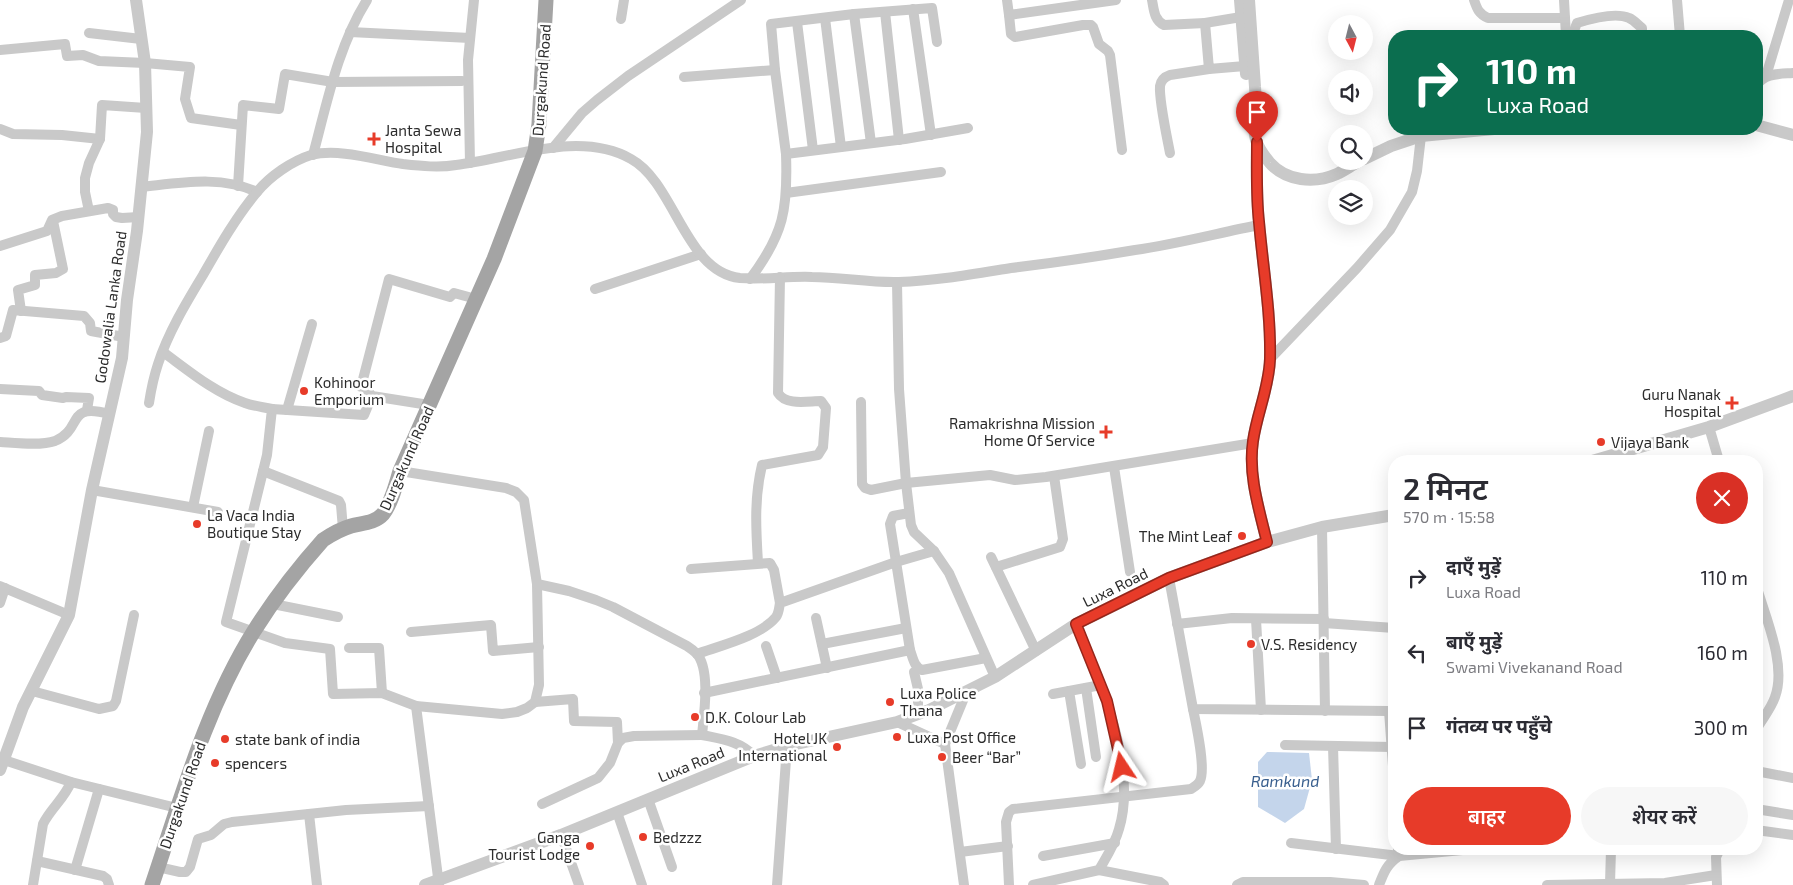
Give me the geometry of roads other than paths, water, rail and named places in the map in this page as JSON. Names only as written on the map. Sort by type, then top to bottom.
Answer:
[{"type":"main road","name":"Durgakund Road","points":[[152,885],[202,737],[231,672],[254,631],[323,540],[343,529],[372,521],[382,514],[389,504],[400,471],[494,259],[534,151],[539,124],[546,0]]},
{"type":"street","name":"Godowalia Lanka Road","points":[[2,765],[24,707],[69,615],[92,490],[122,358],[147,132],[145,62],[136,0]]},
{"type":"street","points":[[313,155],[333,82],[350,32],[367,0]]},
{"type":"street","points":[[470,163],[468,60],[474,0]]},
{"type":"street","points":[[621,19],[624,0]]},
{"type":"street","points":[[553,148],[582,113],[604,94],[741,0]]},
{"type":"street","points":[[893,0],[888,12],[899,140]]},
{"type":"street","points":[[1008,0],[1011,34],[1015,37],[1083,25],[1093,26],[1099,44],[1108,50],[1110,55],[1122,150]]},
{"type":"street","points":[[1009,14],[1116,0]]},
{"type":"street","points":[[1152,0],[1155,18],[1159,23],[1171,26],[1241,18]]},
{"type":"street","points":[[1240,0],[1245,66],[1249,92],[1254,108]]},
{"type":"street","points":[[1249,0],[1256,91],[1254,108],[1254,129],[1257,142],[1256,196],[1265,275],[1270,359],[1267,385],[1253,443],[1252,474],[1267,542]]},
{"type":"street","points":[[1474,0],[1482,15],[1488,18],[1565,18]]},
{"type":"street","points":[[1564,0],[1566,30]]},
{"type":"street","points":[[1677,0],[1680,30]]},
{"type":"street","points":[[1766,76],[1790,0]]},
{"type":"street","points":[[750,279],[776,240],[781,224],[786,193],[786,154],[771,24],[854,14],[932,8],[938,42]]},
{"type":"street","points":[[912,9],[931,134]]},
{"type":"street","points":[[854,14],[871,143]]},
{"type":"street","points":[[1574,30],[1577,23],[1592,18],[1612,16],[1628,17],[1642,30]]},
{"type":"street","points":[[825,18],[841,147]]},
{"type":"street","points":[[796,22],[813,150]]},
{"type":"street","points":[[1205,23],[1209,69]]},
{"type":"street","points":[[350,32],[470,38]]},
{"type":"street","points":[[89,34],[141,39]]},
{"type":"street","points":[[0,50],[65,44],[67,56],[83,55],[99,61],[145,62],[190,67],[185,99],[191,118],[242,125]]},
{"type":"street","points":[[1170,153],[1160,87],[1165,77],[1209,69],[1245,66]]},
{"type":"street","points":[[684,77],[775,70]]},
{"type":"street","points":[[1763,78],[1793,73]]},
{"type":"street","points":[[238,186],[243,105],[279,109],[285,74],[333,82],[462,81]]},
{"type":"street","points":[[90,211],[85,192],[85,178],[100,139],[102,105],[146,108]]},
{"type":"street","points":[[1763,127],[1793,135]]},
{"type":"street","points":[[786,154],[899,140],[968,128]]},
{"type":"street","points":[[0,129],[13,134],[62,135],[100,139]]},
{"type":"street","points":[[1373,155],[1391,146],[1421,136],[1431,135]]},
{"type":"street","points":[[1270,359],[1357,268],[1390,230],[1412,192],[1417,171],[1421,136]]},
{"type":"street","points":[[1257,142],[1267,160],[1277,170],[1293,178],[1312,179],[1335,175],[1344,170]]},
{"type":"street","points":[[149,403],[158,364],[163,352],[190,296],[218,248],[257,192],[292,163],[313,155],[349,154],[426,166],[454,166],[553,148],[588,145],[606,148],[633,159],[642,165],[653,178],[701,254],[722,273],[735,278],[823,277],[897,282],[934,279],[1138,250],[1259,225]]},
{"type":"street","points":[[786,193],[941,172]]},
{"type":"street","points":[[142,187],[208,180],[247,187],[257,192]]},
{"type":"street","points":[[0,246],[47,231],[52,220],[62,216],[108,208],[113,210],[113,214],[116,217],[139,217]]},
{"type":"street","points":[[20,311],[18,290],[36,285],[35,275],[56,273],[62,269],[52,220]]},
{"type":"street","points":[[595,289],[701,254]]},
{"type":"street","points":[[758,563],[756,523],[758,482],[762,465],[818,455],[823,448],[826,408],[821,401],[789,401],[781,399],[778,393],[780,277]]},
{"type":"street","points":[[429,405],[372,396],[368,391],[361,388],[389,279],[450,297],[454,293],[476,299]]},
{"type":"street","points":[[897,282],[900,389],[909,514],[914,532],[934,551],[949,573],[995,677]]},
{"type":"street","points":[[0,338],[6,336],[13,310],[84,316],[90,323],[91,331],[124,337]]},
{"type":"street","points":[[287,410],[312,324]]},
{"type":"street","points":[[163,352],[201,380],[227,396],[246,404],[272,409],[364,415],[372,396]]},
{"type":"street","points":[[0,389],[39,391],[42,395],[63,398],[89,398],[87,410]]},
{"type":"street","points":[[1613,455],[1709,427],[1793,396]]},
{"type":"street","points":[[862,402],[862,484],[865,488],[871,490],[906,483],[990,475],[1015,480],[1054,476],[1253,443]]},
{"type":"street","points":[[272,409],[270,437],[263,471],[226,622],[285,643],[330,649],[334,694],[382,694],[416,706],[502,714],[517,712],[535,702],[573,699],[574,721],[617,722],[618,743]]},
{"type":"street","points":[[0,442],[53,442],[63,436],[84,411],[109,414]]},
{"type":"street","points":[[1709,427],[1717,455]]},
{"type":"street","points":[[193,507],[208,431]]},
{"type":"street","points":[[1114,467],[1130,572]]},
{"type":"street","points":[[263,471],[339,501],[343,529]]},
{"type":"street","points":[[400,471],[506,488],[516,492],[524,500],[537,584],[539,686],[535,702]]},
{"type":"street","points":[[996,566],[1060,547],[1064,539],[1054,476]]},
{"type":"street","points":[[92,490],[218,512]]},
{"type":"street","points":[[909,514],[893,516],[890,529],[910,650],[915,665],[918,669],[922,670],[986,658]]},
{"type":"street","name":"Luxa Road","points":[[425,885],[440,883],[649,802],[754,756],[897,722],[918,714],[995,677],[1076,624],[1169,578],[1267,542],[1322,527],[1388,516]]},
{"type":"street","points":[[1322,527],[1325,711]]},
{"type":"street","points":[[780,602],[896,562],[934,551]]},
{"type":"street","points":[[991,556],[1036,651]]},
{"type":"street","points":[[691,569],[770,563],[773,566],[780,602],[775,618],[760,630],[697,654]]},
{"type":"street","points":[[1010,885],[1007,816],[1013,809],[1191,789],[1200,781],[1202,764],[1169,578]]},
{"type":"street","points":[[537,584],[569,591],[613,607],[687,646],[697,654],[703,665],[702,735]]},
{"type":"street","points":[[0,603],[2,587],[69,615]]},
{"type":"street","points":[[273,604],[338,617]]},
{"type":"street","points":[[1763,608],[1774,645],[1779,683],[1775,697],[1763,717]]},
{"type":"street","points":[[32,691],[99,709],[113,706],[116,701],[134,615]]},
{"type":"street","points":[[816,618],[828,668]]},
{"type":"street","points":[[1256,618],[1261,710]]},
{"type":"street","points":[[1177,624],[1216,619],[1256,618],[1324,621],[1388,627]]},
{"type":"street","points":[[1076,624],[1101,685],[1112,718],[1124,796],[1120,827],[1115,843],[1099,870]]},
{"type":"street","points":[[411,632],[491,625],[493,651],[539,647]]},
{"type":"street","points":[[822,644],[906,628]]},
{"type":"street","points":[[766,646],[777,678]]},
{"type":"street","points":[[349,648],[379,648],[382,694]]},
{"type":"street","points":[[704,694],[910,650]]},
{"type":"street","points":[[914,672],[918,688],[918,714]]},
{"type":"street","points":[[1053,694],[1101,685]]},
{"type":"street","points":[[1086,688],[1096,757]]},
{"type":"street","points":[[1069,691],[1081,764]]},
{"type":"street","points":[[964,885],[945,744],[966,692]]},
{"type":"street","points":[[416,706],[440,883],[563,840],[618,814],[642,885]]},
{"type":"street","points":[[1193,709],[1388,711]]},
{"type":"street","points":[[897,722],[945,744]]},
{"type":"street","points":[[542,804],[598,778],[610,763],[618,743],[623,738],[634,736],[702,735],[737,743],[754,756]]},
{"type":"street","points":[[1285,745],[1388,747]]},
{"type":"street","points":[[1333,746],[1336,849]]},
{"type":"street","points":[[672,867],[649,802],[787,749],[777,885]]},
{"type":"street","points":[[2,765],[177,808]]},
{"type":"street","points":[[1763,773],[1793,778]]},
{"type":"street","points":[[34,885],[43,824],[47,816],[66,794],[71,782]]},
{"type":"street","points":[[75,870],[99,789]]},
{"type":"street","points":[[158,867],[186,872],[190,867],[198,839],[216,833],[224,824],[232,822],[346,810],[429,806]]},
{"type":"street","points":[[1763,810],[1793,815]]},
{"type":"street","points":[[309,814],[317,885]]},
{"type":"street","points":[[1763,831],[1793,835]]},
{"type":"street","points":[[563,840],[579,885]]},
{"type":"street","points":[[1043,856],[1115,843]]},
{"type":"street","points":[[1290,843],[1336,849],[1388,852]]},
{"type":"street","points":[[960,852],[1008,846]]},
{"type":"street","points":[[1379,885],[1384,870],[1396,855]]},
{"type":"street","points":[[1611,855],[1613,884]]},
{"type":"street","points":[[1547,885],[1665,884],[1717,880],[1717,855]]},
{"type":"street","points":[[37,861],[104,876],[107,878],[109,885]]},
{"type":"street","points":[[1033,885],[1099,870],[1160,882],[1164,885]]},
{"type":"street","points":[[1237,885],[1244,882],[1364,885]]},
{"type":"water","name":"Ramkund","points":[[1267,752],[1309,753],[1312,780],[1304,809],[1285,823],[1258,807],[1258,762]]},
{"type":"place","name":"Janta Sewa Hospital","points":[[374,139]]},
{"type":"place","name":"Kohinoor Emporium","points":[[304,391]]},
{"type":"place","name":"Guru Nanak Hospital","points":[[1732,403]]},
{"type":"place","name":"Ramakrishna Mission Home Of Service","points":[[1106,432]]},
{"type":"place","name":"Vijaya Bank","points":[[1601,442]]},
{"type":"place","name":"La Vaca India Boutique Stay","points":[[197,524]]},
{"type":"place","name":"The Mint Leaf","points":[[1242,536]]},
{"type":"place","name":"V.S. Residency","points":[[1251,644]]},
{"type":"place","name":"Luxa Police Thana","points":[[890,702]]},
{"type":"place","name":"D.K. Colour Lab","points":[[695,717]]},
{"type":"place","name":"Luxa Post Office","points":[[897,737]]},
{"type":"place","name":"state bank of india","points":[[225,739]]},
{"type":"place","name":"Hotel JK International","points":[[837,747]]},
{"type":"place","name":"Beer “Bar”","points":[[942,757]]},
{"type":"place","name":"spencers","points":[[215,763]]},
{"type":"place","name":"Bedzzz","points":[[643,837]]},
{"type":"place","name":"Ganga Tourist Lodge","points":[[590,846]]}]
